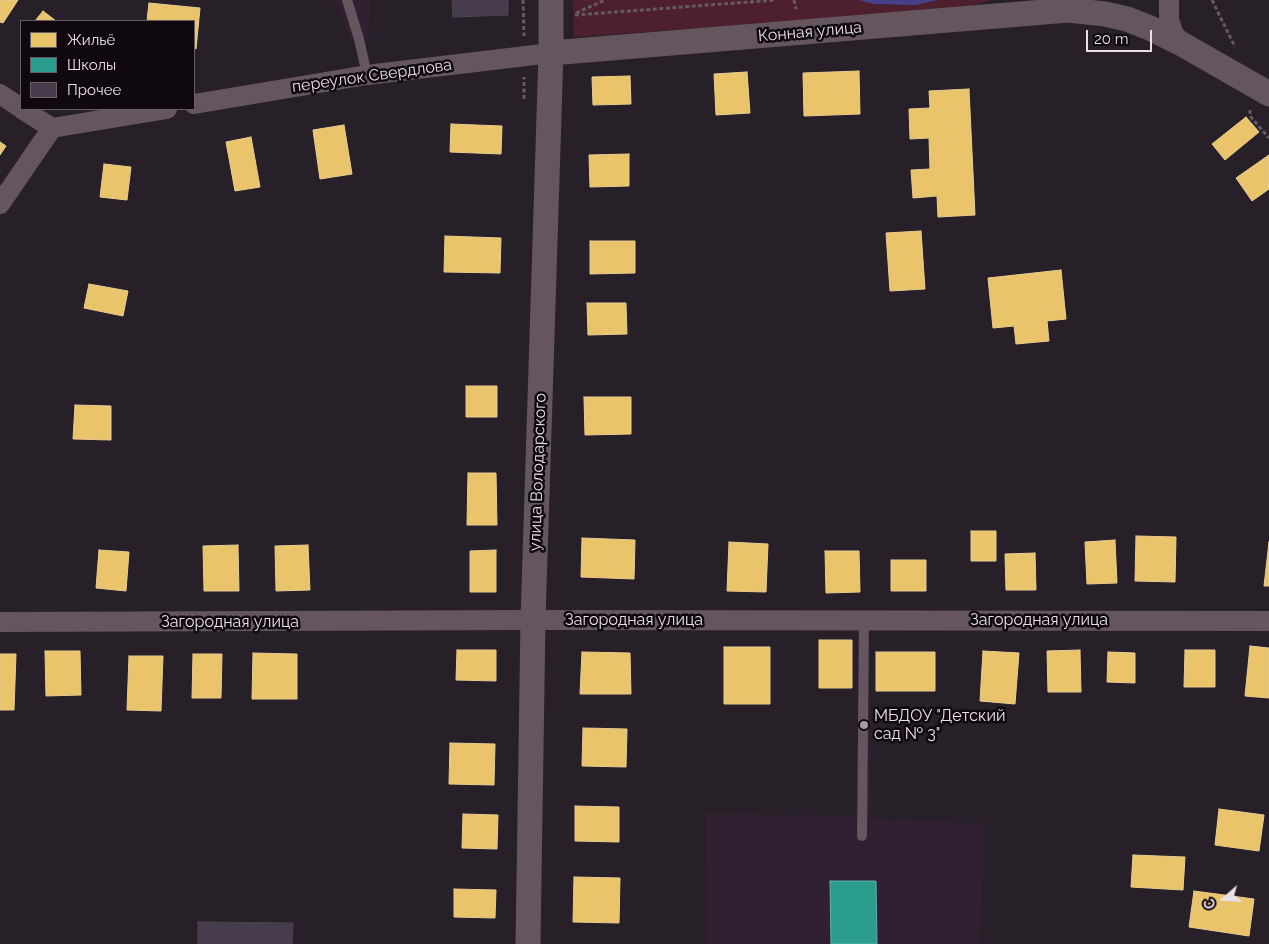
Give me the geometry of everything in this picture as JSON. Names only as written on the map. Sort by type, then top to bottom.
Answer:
[{"type":"street","name":"улица Володарского","points":[[528,944],[533,620],[551,53],[551,0]]},
{"type":"street","name":"Конная улица","points":[[1068,10],[1096,0]]},
{"type":"street","points":[[1169,0],[1169,20],[1173,32],[1180,43]]},
{"type":"street","name":"Конная улица","points":[[551,53],[1068,10],[1105,14],[1127,19],[1150,28],[1269,94]]},
{"type":"street","name":"переулок Свердлова","points":[[195,104],[367,75],[551,53]]},
{"type":"street","points":[[0,94],[20,107]]},
{"type":"street","points":[[25,110],[52,128],[161,110]]},
{"type":"street","points":[[0,204],[52,128]]},
{"type":"street","name":"Загородная улица","points":[[0,622],[1269,620]]},
{"type":"lane","points":[[347,0],[359,39],[367,75]]},
{"type":"lane","points":[[862,836],[864,620]]},
{"type":"path","points":[[605,0],[574,15],[776,0]]},
{"type":"shaded area","points":[[334,0],[370,0],[369,38],[351,40]]},
{"type":"shaded area","points":[[573,0],[991,0],[959,10],[574,37]]},
{"type":"shaded area","points":[[858,0],[938,0],[916,5],[874,4]]},
{"type":"shaded area","name":"МБДОУ \"Детский сад № 3\"","points":[[858,636],[869,636],[871,818],[985,824],[980,944],[707,944],[706,813],[859,817]]},
{"type":"building: Жильё","points":[[0,0],[18,0],[3,23],[0,22]]},
{"type":"building: Жильё","points":[[149,3],[200,8],[196,49],[195,20],[147,20]]},
{"type":"building: Жильё","points":[[43,11],[55,20],[36,20]]},
{"type":"building: Жильё","points":[[859,71],[860,114],[804,116],[803,73]]},
{"type":"building: Жильё","points":[[747,72],[750,113],[716,115],[714,74]]},
{"type":"building: Жильё","points":[[630,76],[631,104],[593,105],[592,77]]},
{"type":"building: Жильё","points":[[969,89],[975,215],[938,217],[937,196],[913,198],[911,170],[930,169],[929,138],[910,139],[909,109],[930,108],[929,91]]},
{"type":"building: Жильё","points":[[1246,117],[1259,132],[1225,160],[1212,144]]},
{"type":"building: Жильё","points":[[451,124],[502,126],[501,154],[450,152]]},
{"type":"building: Жильё","points":[[344,125],[352,174],[320,179],[313,130]]},
{"type":"building: Жильё","points":[[251,137],[260,187],[235,191],[226,142]]},
{"type":"building: Жильё","points":[[0,142],[6,146],[0,155]]},
{"type":"building: Жильё","points":[[629,154],[629,186],[590,187],[589,155]]},
{"type":"building: Жильё","points":[[1269,155],[1269,189],[1252,201],[1236,178]]},
{"type":"building: Жильё","points":[[104,164],[131,167],[127,200],[100,197]]},
{"type":"building: Жильё","points":[[921,231],[925,289],[890,291],[886,233]]},
{"type":"building: Жильё","points":[[445,236],[501,238],[500,273],[444,272]]},
{"type":"building: Жильё","points":[[590,241],[635,241],[635,273],[590,274]]},
{"type":"building: Жильё","points":[[1061,270],[1066,319],[1047,321],[1049,341],[1016,344],[1014,326],[993,328],[988,278]]},
{"type":"building: Жильё","points":[[89,284],[128,291],[123,316],[84,308]]},
{"type":"building: Жильё","points":[[587,303],[626,303],[627,334],[588,335]]},
{"type":"building: Жильё","points":[[466,386],[497,386],[497,417],[466,417]]},
{"type":"building: Жильё","points":[[584,397],[631,397],[631,434],[585,435]]},
{"type":"building: Жильё","points":[[75,405],[111,406],[111,440],[73,439]]},
{"type":"building: Жильё","points":[[468,473],[496,473],[497,525],[467,525]]},
{"type":"building: Жильё","points":[[971,531],[996,531],[996,561],[971,561]]},
{"type":"building: Жильё","points":[[1136,536],[1176,537],[1175,582],[1135,581]]},
{"type":"building: Жильё","points":[[582,538],[635,540],[634,579],[581,577]]},
{"type":"building: Жильё","points":[[1115,540],[1117,583],[1087,584],[1085,542]]},
{"type":"building: Жильё","points":[[729,542],[768,544],[766,592],[727,591]]},
{"type":"building: Жильё","points":[[1269,542],[1269,586],[1264,586]]},
{"type":"building: Жильё","points":[[238,545],[239,591],[204,591],[203,546]]},
{"type":"building: Жильё","points":[[308,545],[310,590],[276,591],[275,546]]},
{"type":"building: Жильё","points":[[99,550],[129,552],[126,591],[96,588]]},
{"type":"building: Жильё","points":[[496,550],[496,592],[470,592],[470,551]]},
{"type":"building: Жильё","points":[[825,551],[859,551],[860,592],[826,593]]},
{"type":"building: Жильё","points":[[1035,553],[1036,590],[1006,590],[1005,554]]},
{"type":"building: Жильё","points":[[891,560],[926,560],[926,591],[891,591]]},
{"type":"building: Жильё","points":[[819,640],[852,640],[852,688],[819,688]]},
{"type":"building: Жильё","points":[[1250,646],[1269,648],[1269,698],[1245,696]]},
{"type":"building: Жильё","points":[[724,647],[770,647],[770,704],[724,704]]},
{"type":"building: Жильё","points":[[457,650],[496,650],[496,681],[456,680]]},
{"type":"building: Жильё","points":[[1080,650],[1081,692],[1048,692],[1047,651]]},
{"type":"building: Жильё","points":[[1185,650],[1215,650],[1215,687],[1184,687]]},
{"type":"building: Жильё","points":[[45,651],[80,651],[81,695],[46,696]]},
{"type":"building: Жильё","points":[[983,651],[1019,653],[1015,704],[980,701]]},
{"type":"building: Жильё","points":[[582,652],[630,653],[631,694],[580,694]]},
{"type":"building: Жильё","points":[[876,652],[935,652],[935,691],[876,691]]},
{"type":"building: Жильё","points":[[1108,652],[1135,653],[1135,683],[1107,682]]},
{"type":"building: Жильё","points":[[253,653],[297,654],[297,699],[252,699]]},
{"type":"building: Жильё","points":[[0,654],[16,654],[14,710],[0,710]]},
{"type":"building: Жильё","points":[[193,654],[222,654],[221,698],[192,698]]},
{"type":"building: Жильё","points":[[129,656],[163,656],[161,711],[127,710]]},
{"type":"building: Жильё","points":[[583,728],[627,729],[626,767],[582,766]]},
{"type":"building: Жильё","points":[[450,743],[495,744],[494,785],[449,784]]},
{"type":"building: Жильё","points":[[575,806],[619,807],[619,842],[575,841]]},
{"type":"building: Жильё","points":[[1219,809],[1264,815],[1259,851],[1215,845]]},
{"type":"building: Жильё","points":[[463,814],[498,815],[497,849],[462,848]]},
{"type":"building: Жильё","points":[[1133,855],[1185,857],[1183,890],[1131,887]]},
{"type":"building: Жильё","points":[[574,877],[620,878],[619,923],[573,922]]},
{"type":"building: Жильё","points":[[454,889],[496,890],[495,918],[454,917]]},
{"type":"building: Жильё","points":[[1194,891],[1254,899],[1249,936],[1189,927]]},
{"type":"building: Школы","points":[[830,881],[876,881],[877,944],[831,944]]},
{"type":"building: Прочее","points":[[452,0],[508,0],[508,15],[453,17]]},
{"type":"building: Прочее","points":[[198,922],[293,923],[292,944],[198,944]]},
{"type":"place","name":"МБДОУ \"Детский сад № 3\"","points":[[864,725]]}]
